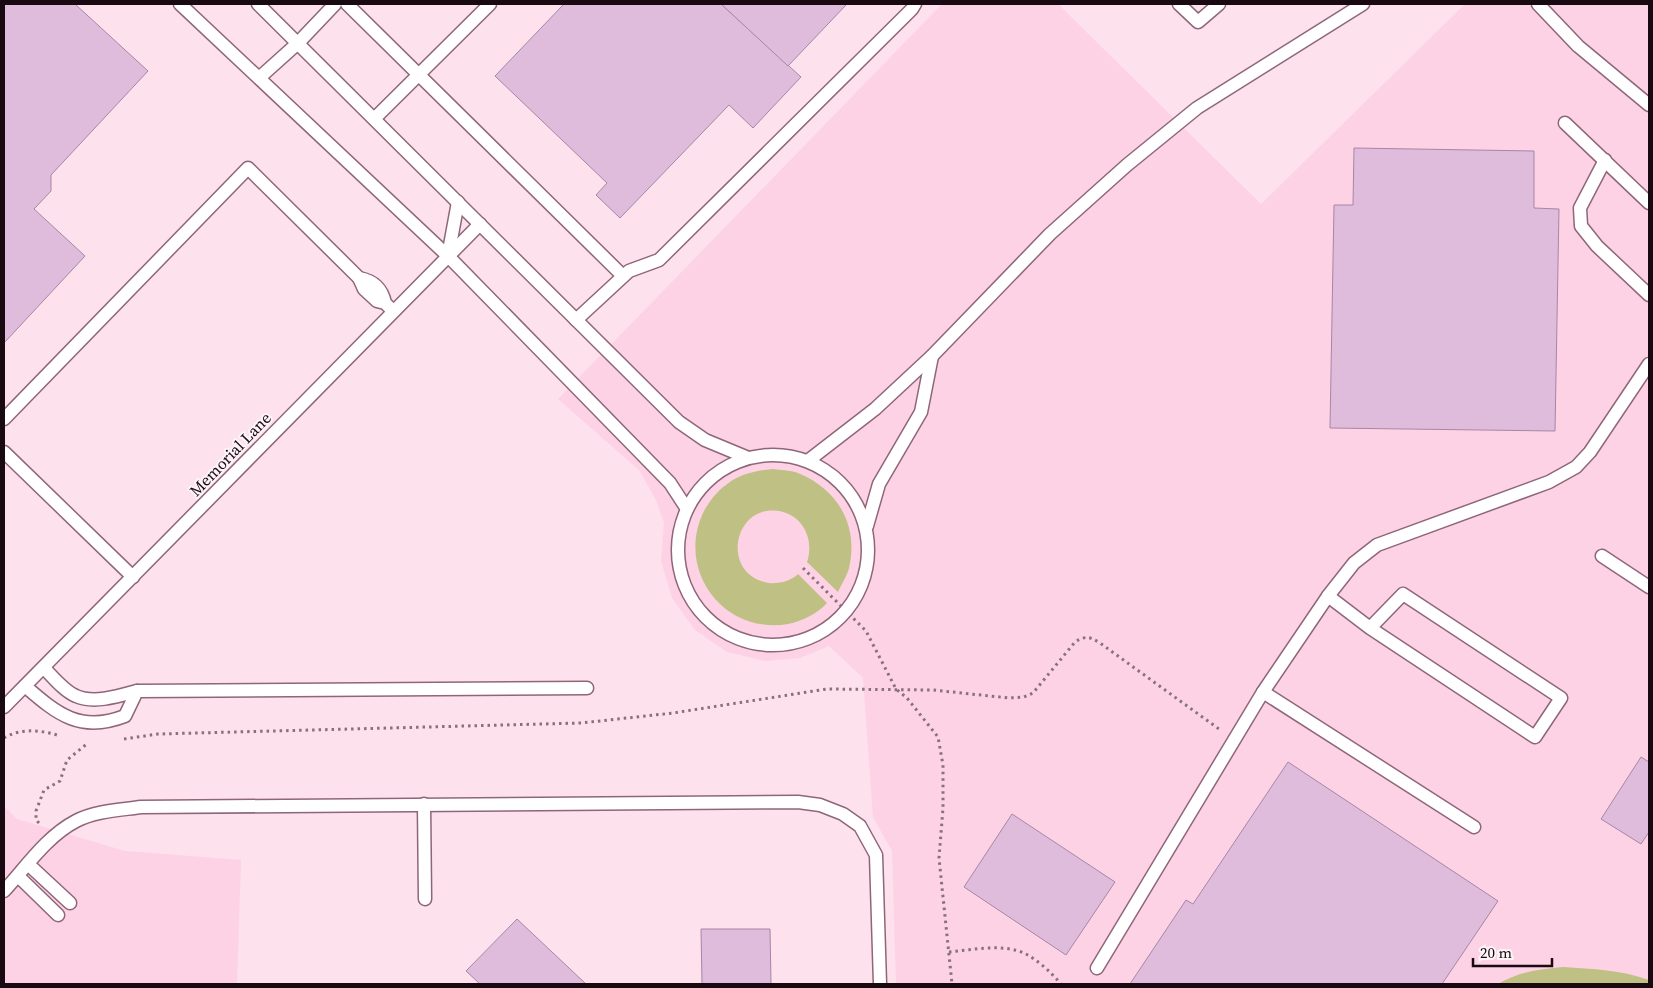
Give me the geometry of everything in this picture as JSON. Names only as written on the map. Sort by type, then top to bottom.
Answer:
[{"type":"lane","points":[[180,4],[448,256],[670,483],[687,509]]},
{"type":"lane","points":[[258,4],[375,118],[679,422],[705,440],[746,457]]},
{"type":"lane","points":[[259,78],[335,4]]},
{"type":"lane","points":[[347,4],[624,276]]},
{"type":"lane","points":[[375,118],[490,4]]},
{"type":"lane","points":[[576,320],[629,271],[659,260],[915,4]]},
{"type":"lane","points":[[1179,4],[1198,22],[1219,4]]},
{"type":"lane","points":[[809,460],[874,409],[932,356],[1050,234],[1127,165],[1197,108],[1363,4]]},
{"type":"lane","points":[[1538,4],[1578,46],[1649,105]]},
{"type":"lane","points":[[1565,123],[1649,203]]},
{"type":"lane","points":[[1605,160],[1580,208],[1581,226],[1597,246],[1649,295]]},
{"type":"lane","points":[[4,419],[248,168],[359,278],[370,280],[383,292],[389,307]]},
{"type":"lane","points":[[448,256],[458,202]]},
{"type":"lane","name":"Memorial Lane","points":[[4,707],[133,577],[389,307],[448,256],[480,224]]},
{"type":"lane","points":[[867,526],[879,484],[921,412],[932,356]]},
{"type":"lane","points":[[1097,968],[1263,692],[1328,596],[1354,563],[1377,545],[1549,482],[1576,467],[1590,452],[1649,364]]},
{"type":"lane","points":[[4,452],[133,577]]},
{"type":"lane","points":[[779,454],[809,460],[835,476],[850,492],[855,498],[867,526],[870,556],[863,586],[847,612],[824,631],[796,643],[766,646],[734,637],[706,618],[686,592],[677,560],[679,526],[693,496],[716,472],[746,457],[779,454]]},
{"type":"lane","points":[[1602,556],[1649,588]]},
{"type":"lane","points":[[1328,596],[1370,628],[1535,736],[1561,698],[1403,594],[1370,628]]},
{"type":"lane","points":[[44,668],[62,686],[76,696],[90,699],[113,697],[137,691],[587,688]]},
{"type":"lane","points":[[25,686],[44,703],[71,720],[92,723],[111,721],[125,716],[137,691]]},
{"type":"lane","points":[[1263,692],[1474,827]]},
{"type":"lane","points":[[4,891],[59,832],[78,820],[101,813],[141,807],[798,802],[820,805],[842,814],[860,826],[876,855],[880,984]]},
{"type":"lane","points":[[424,804],[425,899]]},
{"type":"lane","points":[[28,864],[70,903]]},
{"type":"lane","points":[[18,876],[58,915]]},
{"type":"path","points":[[803,568],[866,631],[896,689],[907,698],[938,737],[943,765],[943,808],[939,858],[952,984]]},
{"type":"path","points":[[123,739],[158,734],[581,723],[672,713],[827,689],[933,690],[1009,698],[1024,697],[1034,693],[1075,642],[1082,638],[1090,638],[1100,643],[1234,740]]},
{"type":"path","points":[[4,738],[11,734],[34,730],[63,737]]},
{"type":"path","points":[[80,743],[97,743]]},
{"type":"path","points":[[53,838],[36,820],[38,806],[44,790],[60,781],[64,774],[67,760],[88,743]]},
{"type":"path","points":[[950,952],[996,948],[1017,950],[1037,961],[1061,984]]},
{"type":"shaded area","points":[[942,4],[1058,4],[1261,204],[1465,4],[1649,4],[1649,984],[896,984],[892,851],[873,817],[863,678],[829,646],[800,658],[765,661],[727,652],[695,630],[672,598],[661,561],[664,523],[656,500],[639,470],[558,399]]},
{"type":"shaded area","points":[[4,806],[17,819],[125,851],[241,860],[237,984],[4,984]]},
{"type":"green space","points":[[772,469],[798,473],[812,480],[834,499],[848,524],[851,538],[851,553],[848,571],[838,592],[807,562],[809,554],[808,539],[802,525],[797,520],[783,512],[766,511],[753,516],[744,527],[738,540],[738,554],[743,567],[753,577],[769,583],[785,582],[798,574],[827,603],[814,614],[799,621],[788,624],[765,625],[743,619],[725,608],[711,593],[701,575],[696,555],[697,533],[704,511],[714,497],[731,481],[753,472]]},
{"type":"green space","points":[[1563,967],[1628,974],[1649,980],[1649,984],[1498,984],[1529,972]]},
{"type":"building","points":[[4,4],[75,4],[148,71],[51,175],[51,191],[34,209],[85,256],[4,343]]},
{"type":"building","points":[[564,4],[721,4],[801,77],[753,128],[729,105],[620,218],[596,195],[607,183],[495,76]]},
{"type":"building","points":[[721,4],[847,4],[788,66]]},
{"type":"building","points":[[1354,148],[1534,151],[1534,208],[1559,209],[1555,431],[1330,428],[1334,205],[1353,205]]},
{"type":"building","points":[[1641,757],[1649,762],[1649,832],[1641,844],[1601,819]]},
{"type":"building","points":[[1288,762],[1498,901],[1442,984],[1130,984],[1186,900],[1193,904]]},
{"type":"building","points":[[1012,814],[1115,882],[1066,955],[964,887]]},
{"type":"building","points":[[517,919],[586,984],[480,984],[466,971]]},
{"type":"building","points":[[701,929],[770,929],[771,984],[702,984]]}]
